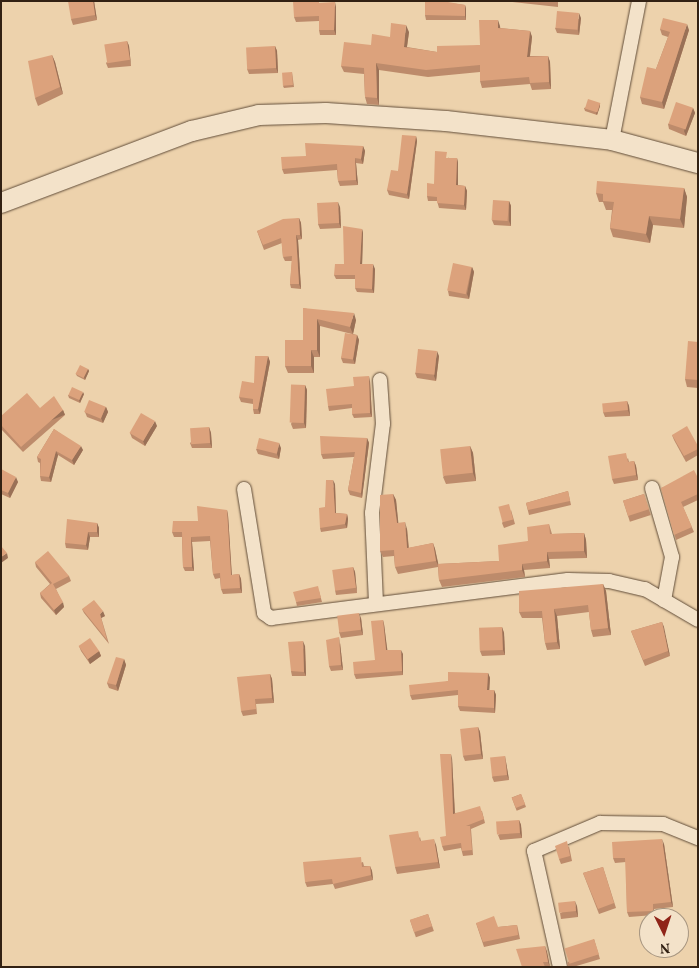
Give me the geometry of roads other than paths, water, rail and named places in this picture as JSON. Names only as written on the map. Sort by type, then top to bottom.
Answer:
[{"type":"street","points":[[612,140],[639,1]]},
{"type":"street","points":[[1,203],[192,130],[259,115],[326,113],[446,121],[612,140],[698,163]]},
{"type":"street","points":[[376,603],[372,513],[383,424],[380,380]]},
{"type":"street","points":[[652,488],[672,557],[664,600]]},
{"type":"street","points":[[244,489],[267,616],[568,580],[609,581],[645,589],[698,620]]},
{"type":"street","points":[[560,967],[534,851],[600,823],[664,824],[698,838]]}]
